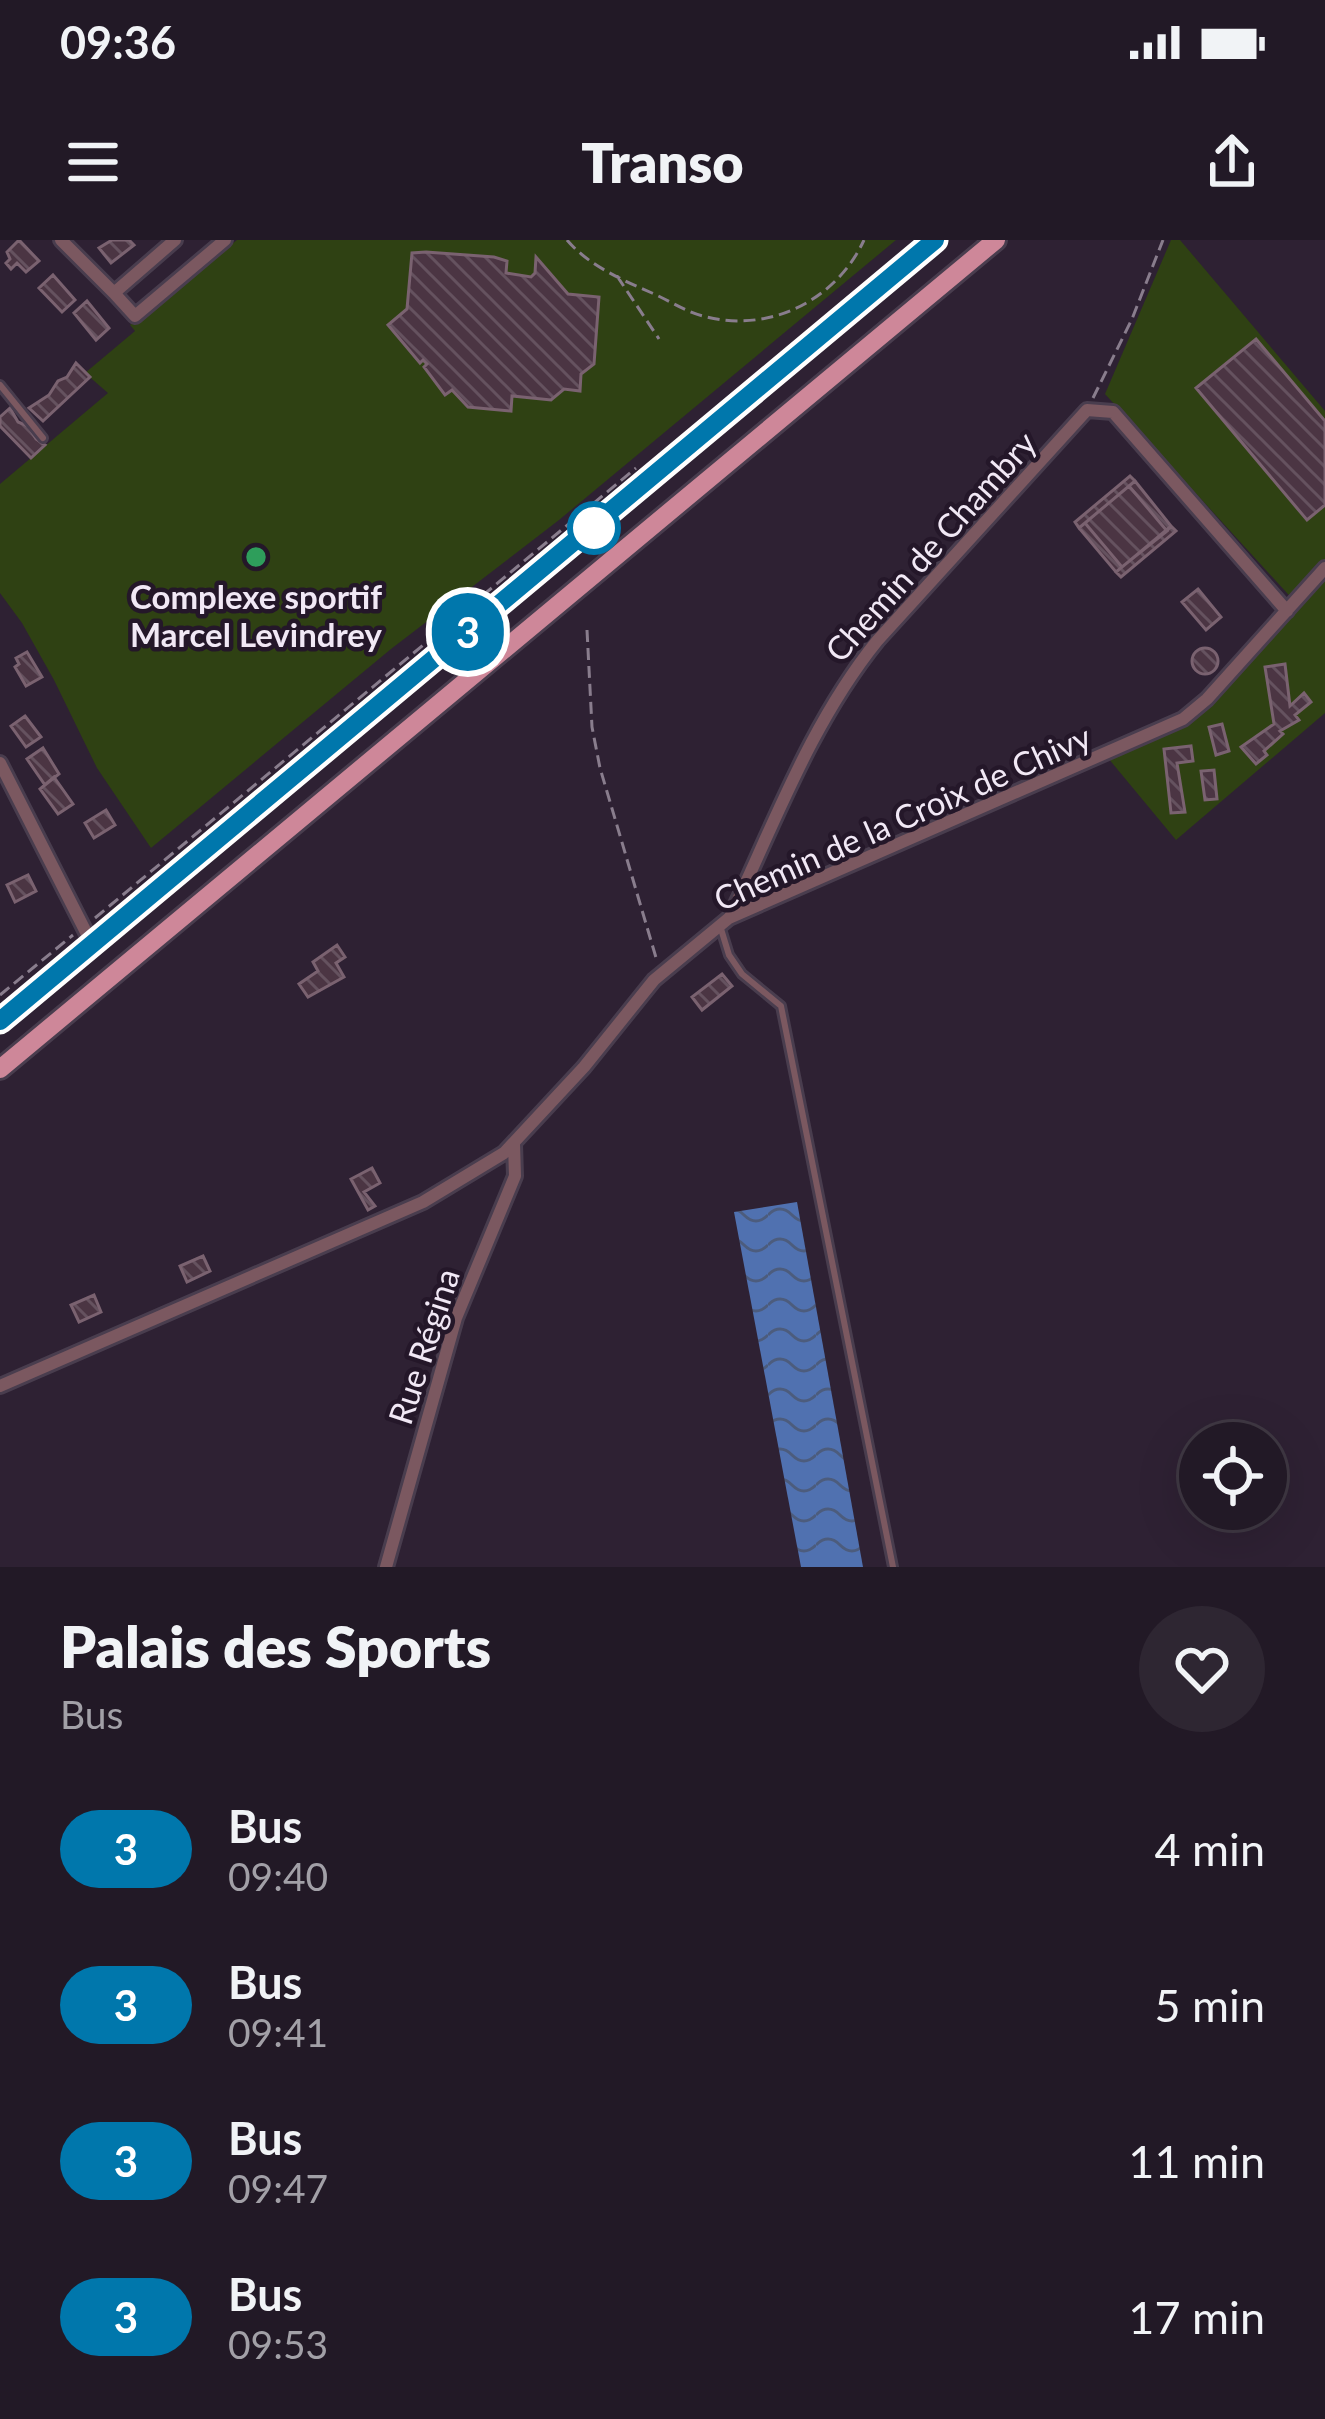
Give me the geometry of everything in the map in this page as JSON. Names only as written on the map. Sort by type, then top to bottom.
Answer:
[{"type":"main road","points":[[0,1069],[996,240]]},
{"type":"street","points":[[61,240],[135,316],[225,240]]},
{"type":"street","points":[[114,293],[176,240]]},
{"type":"street","points":[[0,1021],[87,935],[935,240]]},
{"type":"street","points":[[1087,410],[1113,412],[1287,611]]},
{"type":"street","name":"Chemin de Chambry","points":[[725,922],[846,680],[1087,410]]},
{"type":"street","name":"Chemin de la Croix de Chivy","points":[[0,1386],[423,1202],[514,1144],[661,974],[725,922],[1183,719],[1208,699],[1325,568]]},
{"type":"street","points":[[0,763],[87,935]]},
{"type":"street","name":"Rue Régina","points":[[386,1567],[456,1318],[514,1176],[514,1144]]},
{"type":"lane","points":[[0,385],[43,438]]},
{"type":"lane","points":[[725,922],[729,955],[742,974],[781,1006],[893,1567]]},
{"type":"path","points":[[567,240],[581,257],[690,312],[722,320],[755,320],[788,312],[817,297],[841,276],[864,240]]},
{"type":"path","points":[[1087,410],[1132,319],[1163,240]]},
{"type":"path","points":[[616,275],[659,339]]},
{"type":"path","points":[[0,995],[87,935],[645,461]]},
{"type":"path","points":[[586,630],[592,727],[600,768],[661,974]]},
{"type":"green space","name":"Complexe sportif Marcel Levindrey","points":[[237,240],[896,240],[559,520],[391,649],[151,848],[97,768],[54,680],[0,593],[0,484],[108,393],[85,373],[135,331],[130,325]]},
{"type":"green space","points":[[1171,240],[1180,240],[1325,411],[1325,713],[1176,840],[1108,758],[1195,717],[1297,604],[1105,394]]},
{"type":"water","points":[[797,1202],[863,1567],[801,1567],[734,1212]]},
{"type":"building","points":[[19,240],[39,261],[26,272],[17,263],[11,269],[6,263],[10,259],[7,252]]},
{"type":"building","points":[[112,240],[129,240],[134,245],[111,263],[99,248]]},
{"type":"building","points":[[412,253],[494,257],[507,261],[506,273],[531,277],[536,257],[568,294],[599,297],[594,364],[581,374],[580,391],[564,389],[551,400],[512,396],[511,411],[468,407],[452,390],[445,395],[424,367],[427,364],[420,363],[388,325],[407,309]]},
{"type":"building","points":[[53,275],[75,300],[62,312],[39,288]]},
{"type":"building","points":[[87,301],[109,328],[96,340],[74,313]]},
{"type":"building","points":[[1256,339],[1325,421],[1325,505],[1307,520],[1196,388]]},
{"type":"building","points":[[76,363],[90,377],[43,421],[29,408],[49,395]]},
{"type":"building","points":[[10,408],[18,422],[45,445],[31,458],[0,426],[0,417]]},
{"type":"building","points":[[1130,476],[1135,481],[1079,528],[1075,522]]},
{"type":"building","points":[[1135,481],[1171,526],[1167,531],[1129,486]]},
{"type":"building","points":[[1129,486],[1167,531],[1122,567],[1085,523]]},
{"type":"building","points":[[1085,523],[1122,567],[1116,572],[1079,528]]},
{"type":"building","points":[[1171,526],[1176,531],[1121,577],[1116,572]]},
{"type":"building","points":[[1198,589],[1221,617],[1206,630],[1182,602]]},
{"type":"building","points":[[1205,648],[1218,661],[1205,674],[1192,661]]},
{"type":"building","points":[[27,652],[42,677],[26,686],[15,667],[19,664],[16,658]]},
{"type":"building","points":[[1285,664],[1290,706],[1304,693],[1311,702],[1295,715],[1299,720],[1280,731],[1283,734],[1256,764],[1241,747],[1274,724],[1265,667]]},
{"type":"building","points":[[25,716],[41,737],[26,747],[11,726]]},
{"type":"building","points":[[1222,724],[1229,751],[1216,755],[1209,727]]},
{"type":"building","points":[[1191,746],[1193,761],[1177,763],[1185,812],[1171,813],[1164,749]]},
{"type":"building","points":[[43,748],[59,774],[45,785],[27,759]]},
{"type":"building","points":[[1214,770],[1217,799],[1205,800],[1201,771]]},
{"type":"building","points":[[54,777],[73,804],[58,814],[40,789]]},
{"type":"building","points":[[106,810],[115,825],[94,838],[85,823]]},
{"type":"building","points":[[28,875],[36,891],[15,902],[7,885]]},
{"type":"building","points":[[337,945],[345,957],[336,963],[344,977],[308,997],[299,984],[318,971],[313,962]]},
{"type":"building","points":[[722,974],[732,986],[702,1010],[692,997]]},
{"type":"building","points":[[372,1168],[380,1183],[364,1192],[375,1206],[368,1210],[351,1179]]},
{"type":"building","points":[[203,1256],[210,1271],[187,1282],[180,1266]]},
{"type":"building","points":[[94,1295],[101,1312],[79,1322],[71,1305]]},
{"type":"bus line","name":"3","points":[[0,1021],[935,240]]},
{"type":"place","name":"Complexe sportif Marcel Levindrey","points":[[256,557]]}]
